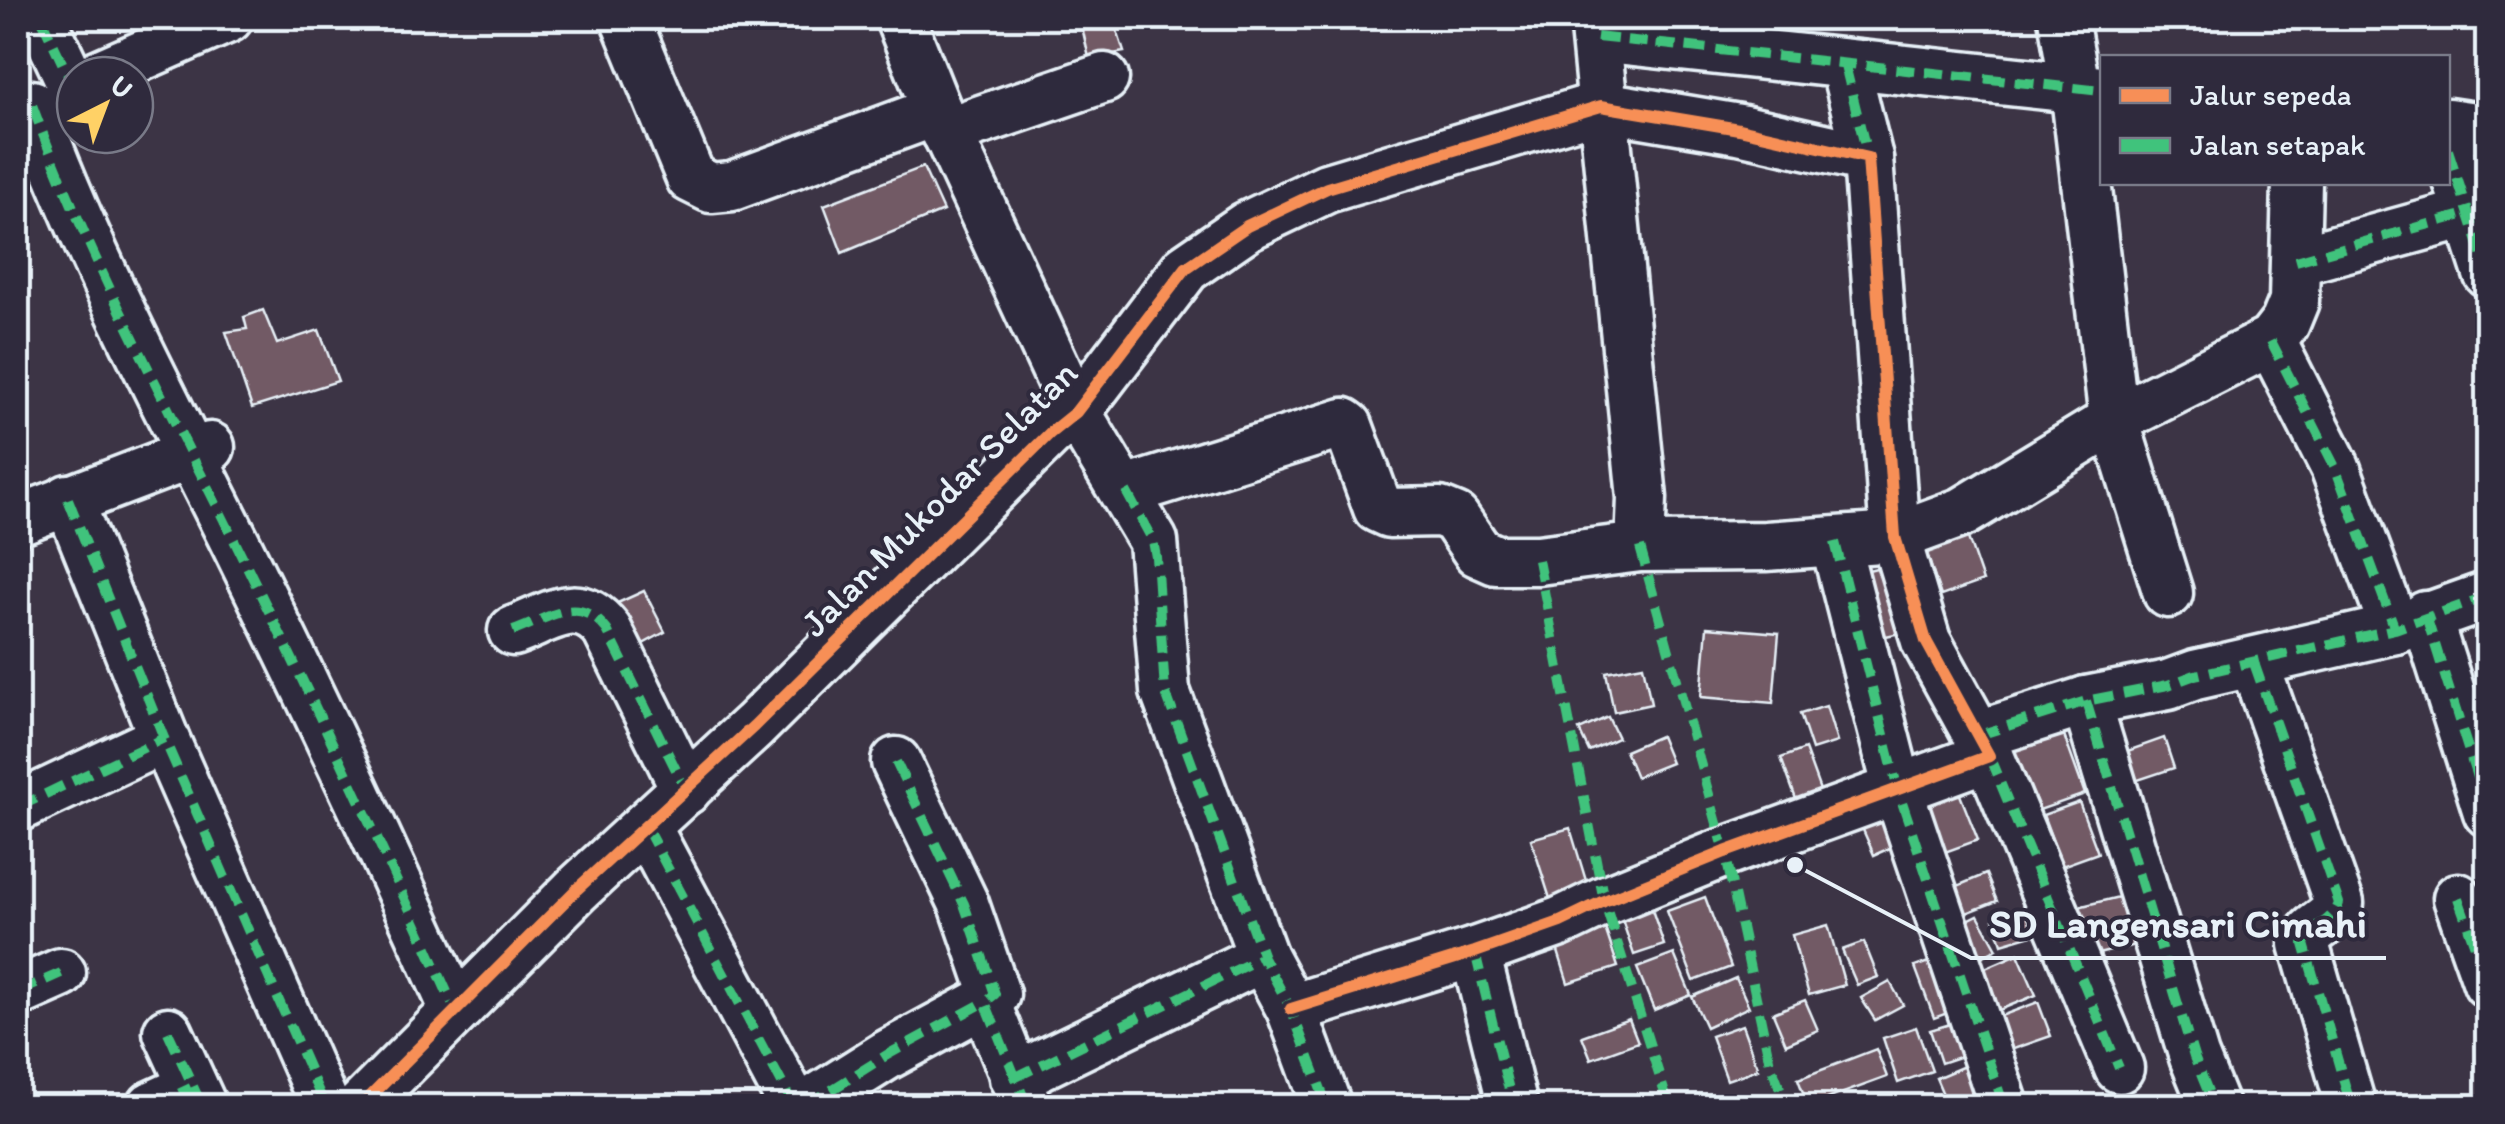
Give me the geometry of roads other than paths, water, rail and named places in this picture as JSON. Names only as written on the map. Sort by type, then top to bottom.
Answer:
[{"type":"street","points":[[41,18],[55,76]]},
{"type":"street","points":[[144,55],[228,18]]},
{"type":"street","points":[[625,18],[691,178],[711,188],[732,186],[942,121],[1104,78]]},
{"type":"street","points":[[900,18],[942,121],[1076,412],[1153,542],[1166,691],[1264,957],[1291,1010],[1326,1106]]},
{"type":"street","points":[[2063,18],[2089,89],[2114,420],[2168,593]]},
{"type":"street","points":[[1640,548],[1642,498],[1596,27],[1845,65],[2089,89]]},
{"type":"street","points":[[1845,65],[1868,158],[1895,537],[1926,641],[1984,745],[2119,1068]]},
{"type":"street","name":"Jalan Mukodar Selatan","points":[[362,1106],[455,1010],[1076,412],[1186,268],[1247,226],[1327,188],[1601,106],[1739,129],[1868,158]]},
{"type":"street","points":[[2450,123],[2488,129]]},
{"type":"street","points":[[63,155],[65,194],[104,280],[200,450],[455,1010]]},
{"type":"street","points":[[2450,157],[2488,273]]},
{"type":"street","points":[[1126,491],[1344,422],[1378,508],[1389,513],[1440,512],[1454,518],[1478,552],[1496,560],[1538,560],[1640,548],[1895,537],[1963,512],[2114,420],[2271,340],[2285,323],[2294,302],[2297,185]]},
{"type":"street","points":[[2296,260],[2466,214]]},
{"type":"street","points":[[2271,340],[2410,622],[2488,812]]},
{"type":"street","points":[[18,520],[200,450]]},
{"type":"street","points":[[68,499],[164,738],[325,1106]]},
{"type":"street","points":[[1836,542],[1898,790],[2004,1106]]},
{"type":"street","points":[[1291,1010],[1560,922],[1725,852],[1898,790],[1984,745],[2086,702],[2410,622],[2488,596]]},
{"type":"street","points":[[513,631],[576,608],[588,610],[598,618],[686,790]]},
{"type":"street","points":[[2254,663],[2339,903],[2336,914],[2310,932],[2304,944],[2351,1106]]},
{"type":"street","points":[[2086,702],[2194,1057],[2214,1106]]},
{"type":"street","points":[[18,807],[164,738]]},
{"type":"street","points":[[806,1106],[886,1055],[995,994],[964,904],[896,762]]},
{"type":"street","points":[[646,827],[794,1106]]},
{"type":"street","points":[[2458,898],[2488,984]]},
{"type":"street","points":[[1475,952],[1513,1106]]},
{"type":"street","points":[[985,1002],[1020,1092],[1264,957]]},
{"type":"street","points":[[18,992],[61,974]]},
{"type":"street","points":[[168,1032],[182,1100]]},
{"type":"place","name":"SD Langensari Cimahi","points":[[1795,865]]}]
